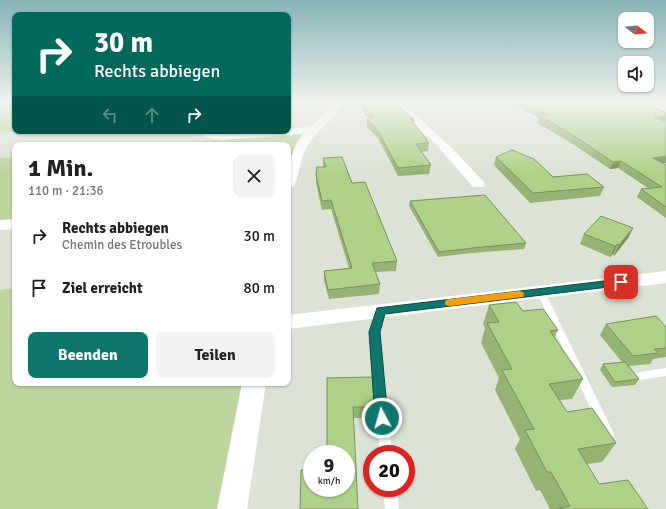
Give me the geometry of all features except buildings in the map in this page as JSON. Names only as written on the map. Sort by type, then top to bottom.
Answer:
[{"type":"street","points":[[291,174],[298,150],[304,141],[319,126]]},
{"type":"street","points":[[422,126],[451,152],[478,184]]},
{"type":"street","points":[[291,132],[314,130]]},
{"type":"street","points":[[208,134],[229,137],[265,134]]},
{"type":"street","points":[[0,225],[12,224]]},
{"type":"street","points":[[291,322],[666,277]]},
{"type":"street","points":[[232,509],[253,386]]},
{"type":"lane","points":[[541,292],[611,442]]},
{"type":"lane","points":[[381,311],[375,332],[385,445]]},
{"type":"lane","points":[[640,376],[666,372]]},
{"type":"lane","points":[[391,497],[392,509]]},
{"type":"green space","points":[[0,126],[12,126],[12,132],[0,133]]},
{"type":"green space","points":[[304,133],[297,141],[291,158],[291,142],[191,142]]},
{"type":"green space","points":[[12,157],[12,220],[0,222],[0,158]]},
{"type":"green space","points":[[12,288],[12,386],[253,386],[232,509],[0,509],[0,290]]},
{"type":"slow traffic","points":[[450,303],[519,295]]},
{"type":"route","points":[[382,418],[375,332],[381,311],[621,282]]}]
